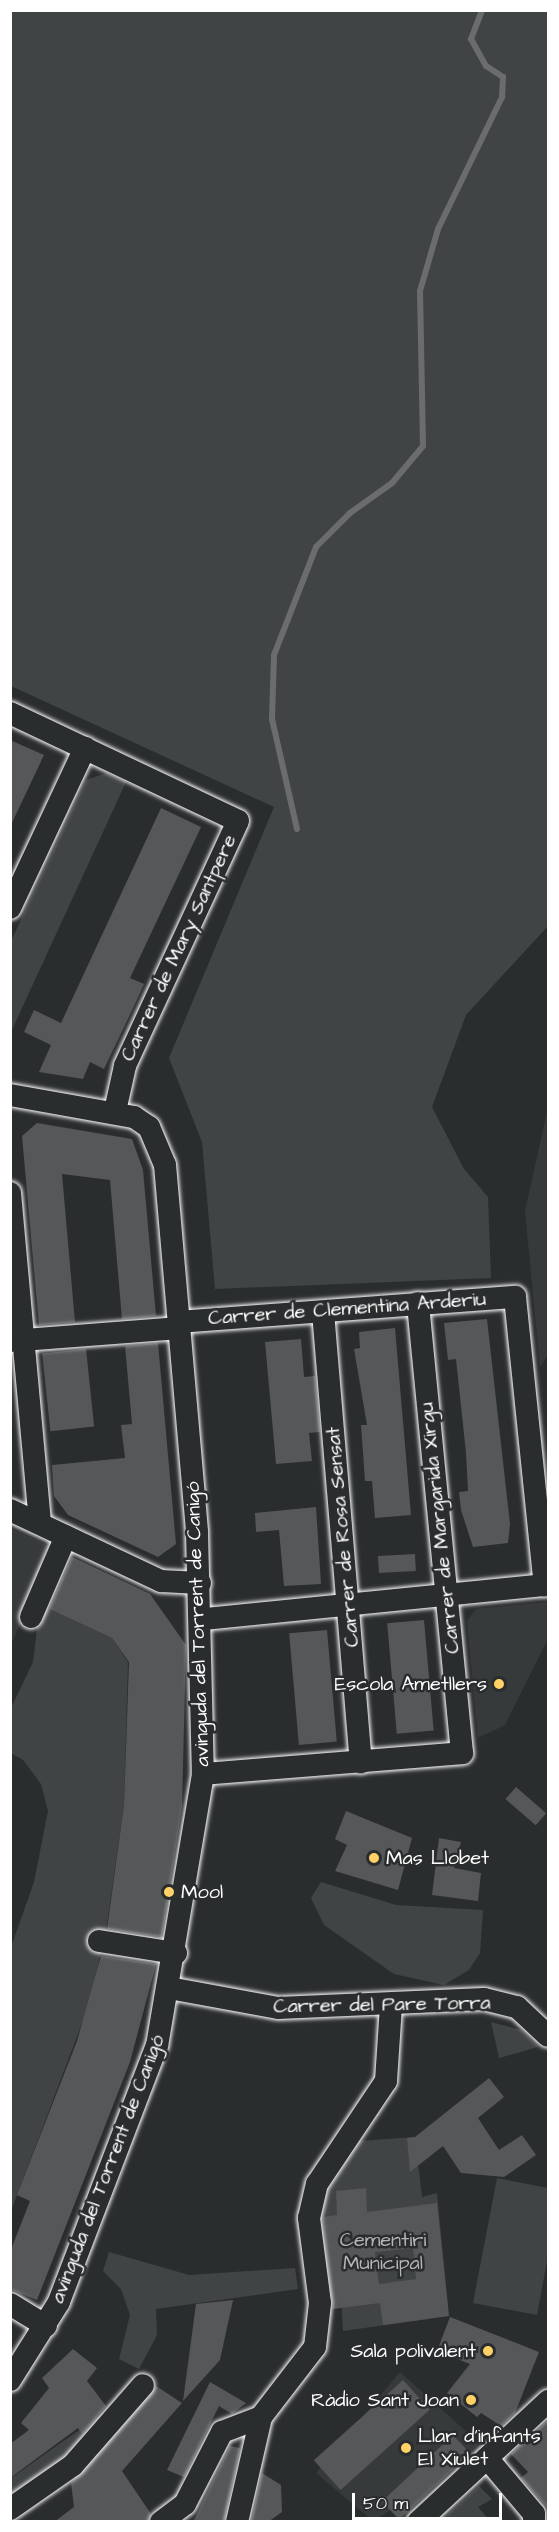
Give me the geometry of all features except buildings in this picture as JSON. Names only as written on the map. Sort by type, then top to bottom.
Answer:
[{"type":"street","name":"Carrer de Mary Santpere","points":[[10,713],[238,821],[125,1066],[115,1112]]},
{"type":"street","points":[[10,908],[85,748]]},
{"type":"street","name":"avinguda del Torrent de Canigó","points":[[10,1095],[115,1112],[149,1127],[165,1165],[200,1583],[203,1774],[176,1953],[157,2045],[46,2326],[10,2380]]},
{"type":"street","points":[[10,1193],[17,1341],[40,1523]]},
{"type":"street","name":"Carrer de Clementina Arderiu","points":[[17,1341],[178,1324],[514,1297],[545,1585],[446,1595]]},
{"type":"street","name":"Carrer de Margarida Xirgu","points":[[361,1762],[462,1753],[418,1303]]},
{"type":"street","name":"Carrer de Rosa Sensat","points":[[323,1312],[350,1604],[361,1762]]},
{"type":"street","points":[[10,1510],[161,1581],[200,1583]]},
{"type":"street","points":[[31,1617],[66,1536]]},
{"type":"street","points":[[202,1619],[446,1595]]},
{"type":"street","points":[[203,1774],[361,1762]]},
{"type":"street","points":[[99,1941],[176,1953]]},
{"type":"street","name":"Carrer del Pare Torra","points":[[169,1989],[278,2008],[391,2005],[484,1999],[517,2007],[549,2036]]},
{"type":"street","points":[[161,2522],[185,2504],[222,2432],[261,2417],[294,2381],[320,2337],[309,2218],[317,2184],[386,2081],[391,2005]]},
{"type":"street","points":[[10,2304],[46,2326]]},
{"type":"street","points":[[10,2509],[73,2465],[143,2385]]},
{"type":"street","points":[[418,2522],[549,2401]]},
{"type":"street","points":[[237,2522],[261,2417]]},
{"type":"street","points":[[487,2458],[534,2514],[534,2522]]},
{"type":"shaded area","points":[[548,1107],[548,1355],[540,1367],[525,1211]]},
{"type":"shaded area","points":[[11,1529],[55,1549],[11,1644]]},
{"type":"shaded area","name":"Escola Ametllers","points":[[548,1602],[548,1639],[505,1725],[478,1738],[467,1621],[476,1609]]},
{"type":"shaded area","name":"Llar d'infants El Xiulet","points":[[400,2372],[479,2443],[399,2519],[390,2510],[373,2521],[316,2473]]},
{"type":"green space","points":[[10,11],[548,11],[548,926],[466,1015],[432,1107],[464,1169],[488,1197],[491,1278],[215,1289],[202,1142],[169,1058],[274,807],[11,686]]},
{"type":"green space","points":[[106,773],[126,782],[11,1032],[11,941],[86,780]]},
{"type":"green space","points":[[40,1605],[112,1638],[128,1662],[124,1805],[106,1931],[89,2005],[11,2211],[11,1947],[34,1882],[48,1811],[41,1784],[23,1760],[11,1753],[11,1708],[33,1662]]},
{"type":"green space","points":[[321,1882],[396,1905],[483,1910],[480,1953],[469,1970],[444,1985],[394,1974],[324,1925],[311,1898]]},
{"type":"green space","points":[[491,2022],[521,2030],[538,2047],[499,2058]]},
{"type":"green space","name":"Cementiri Municipal","points":[[415,2137],[422,2197],[437,2193],[448,2306],[438,2307],[429,2319],[343,2331],[341,2296],[327,2298],[320,2217],[327,2186],[359,2141]]},
{"type":"green space","points":[[497,2178],[548,2188],[548,2256],[537,2315],[473,2303]]},
{"type":"green space","points":[[109,2252],[189,2275],[295,2268],[298,2289],[156,2309],[157,2335],[139,2369],[119,2359],[130,2315],[121,2289],[103,2271]]},
{"type":"green space","points":[[109,2409],[66,2457],[11,2496],[11,2478]]},
{"type":"green space","points":[[479,2486],[492,2499],[478,2507],[490,2521],[441,2521]]},
{"type":"waterway","points":[[297,829],[272,719],[274,655],[316,547],[350,513],[392,483],[423,446],[420,291],[438,229],[502,97],[503,77],[486,66],[471,39],[482,10]]},
{"type":"place","name":"Escola Ametllers","points":[[499,1684]]},
{"type":"place","name":"Mas Llobet","points":[[374,1858]]},
{"type":"place","name":"Mool","points":[[169,1892]]},
{"type":"place","name":"Sala polivalent","points":[[488,2351]]},
{"type":"place","name":"Ràdio Sant Joan","points":[[471,2400]]},
{"type":"place","name":"Llar d'infants El Xiulet","points":[[406,2448]]}]
